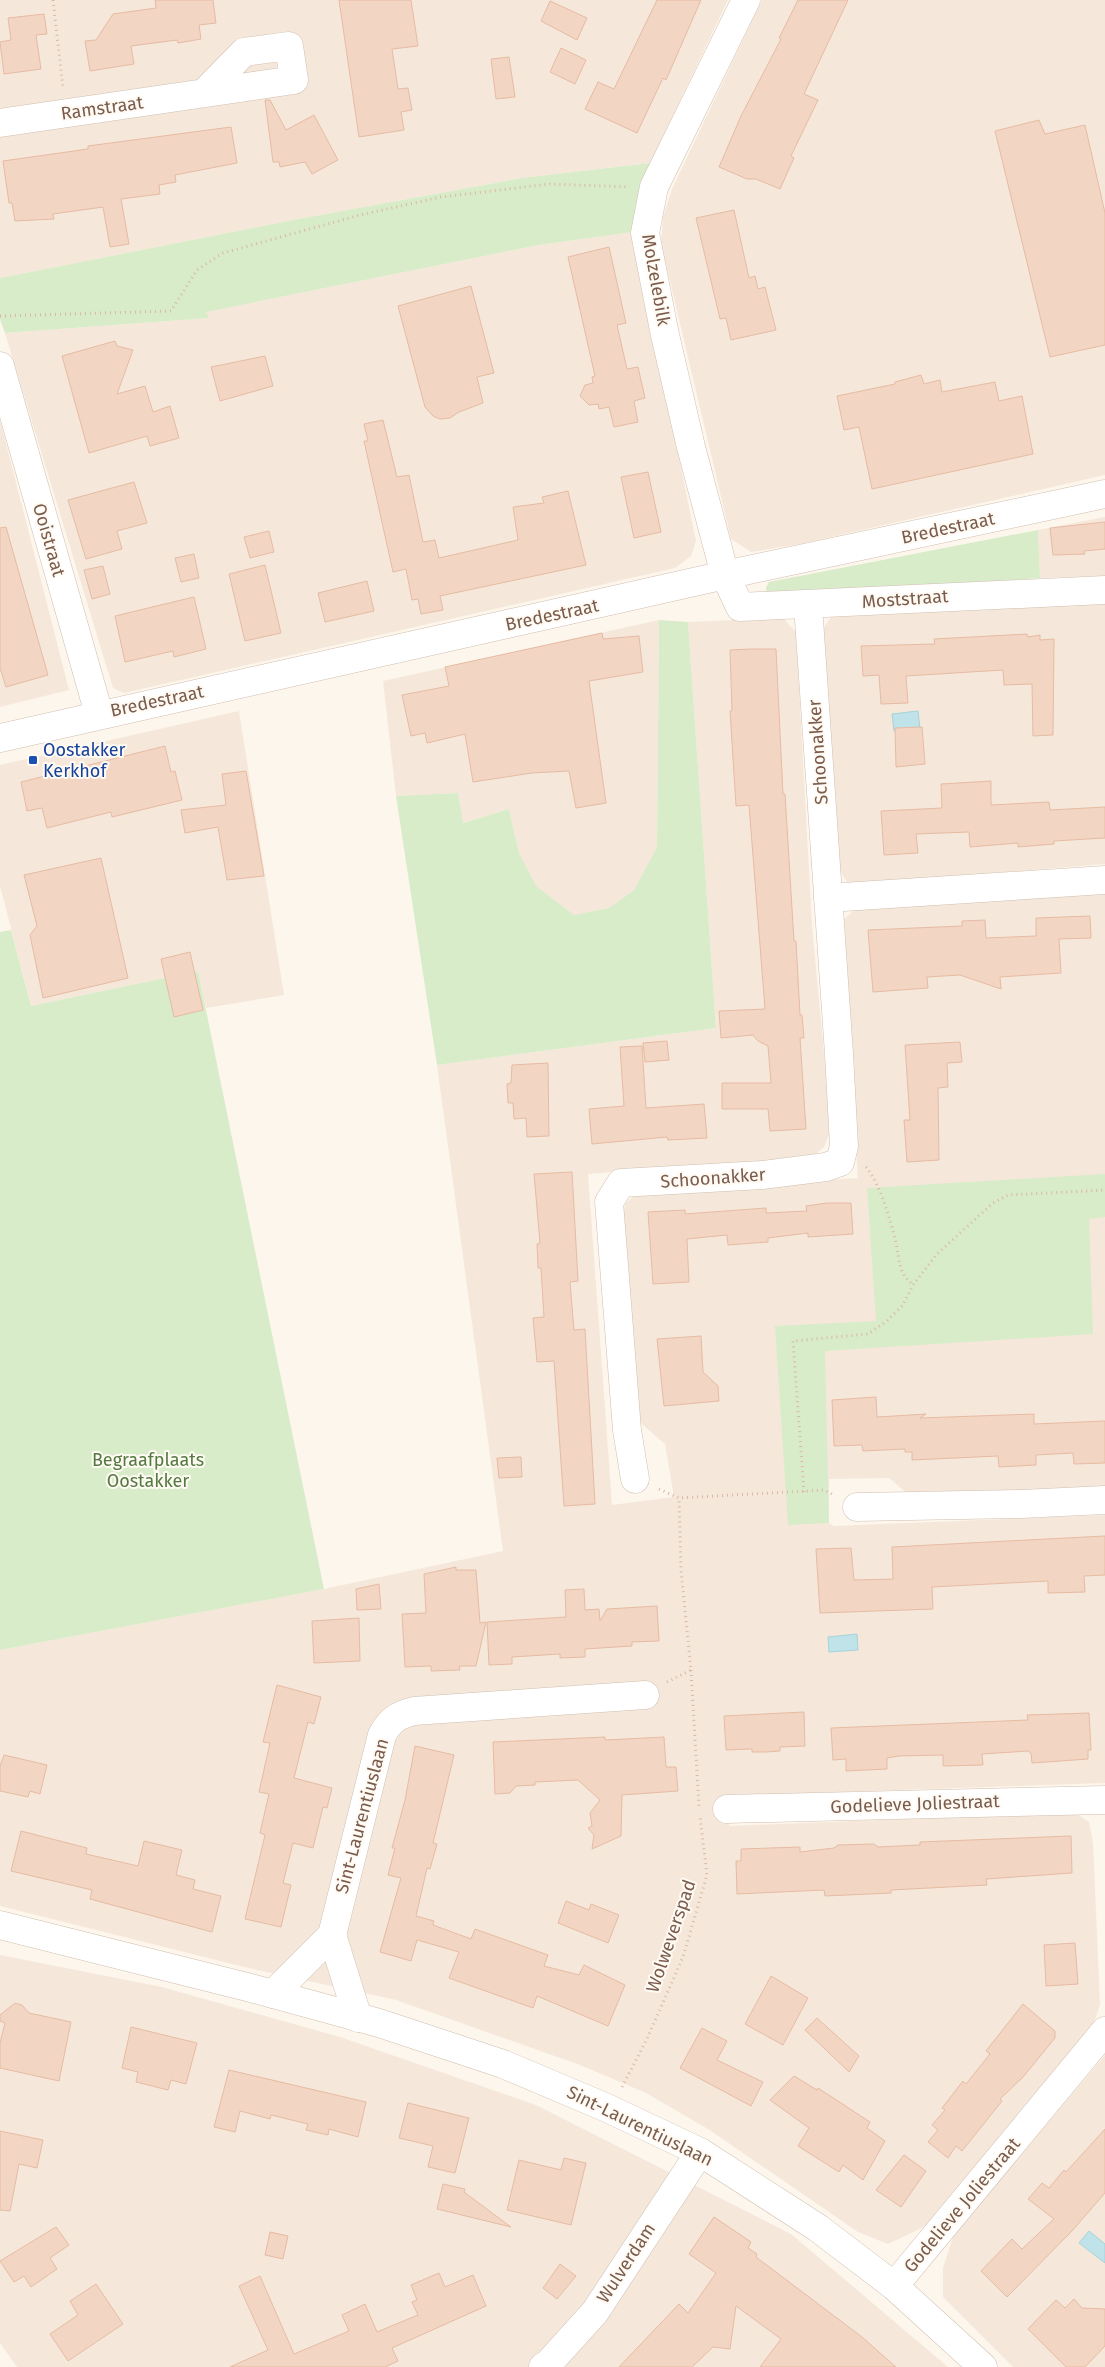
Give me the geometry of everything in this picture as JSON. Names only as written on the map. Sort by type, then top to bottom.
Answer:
[{"type":"street","name":"Molzelebilk","points":[[725,575],[689,437],[665,334],[645,233],[654,187],[746,0]]},
{"type":"street","name":"Ramstraat","points":[[0,123],[204,93]]},
{"type":"street","name":"Ooistraat","points":[[0,366],[99,714]]},
{"type":"street","name":"Bredestraat","points":[[0,738],[99,714],[725,575],[1105,494]]},
{"type":"street","name":"Moststraat","points":[[725,575],[740,607],[1105,590]]},
{"type":"street","name":"Schoonakker","points":[[636,1479],[626,1421],[609,1202],[621,1184],[762,1175],[826,1167],[840,1162],[844,1146],[839,1044],[808,605]]},
{"type":"street","points":[[828,898],[1105,880]]},
{"type":"street","points":[[857,1507],[1021,1504],[1105,1500]]},
{"type":"street","name":"Sint-Laurentiuslaan","points":[[332,1935],[382,1735],[387,1725],[399,1715],[414,1711],[645,1695]]},
{"type":"street","name":"Godelieve Joliestraat","points":[[727,1809],[1104,1807]]},
{"type":"street","name":"Sint-Laurentiuslaan","points":[[0,1925],[273,1994],[358,2018],[504,2064],[607,2108],[700,2152],[818,2228],[894,2286],[983,2367]]},
{"type":"street","points":[[273,1994],[332,1935],[358,2018]]},
{"type":"street","name":"Godelieve Joliestraat","points":[[894,2286],[1105,2031]]},
{"type":"street","name":"Wulverdam","points":[[543,2367],[550,2363],[595,2312],[700,2152]]},
{"type":"path","points":[[53,0],[66,114]]},
{"type":"path","points":[[0,316],[170,311],[197,270],[223,253],[360,215],[441,197],[550,184],[654,187]]},
{"type":"path","points":[[844,1146],[874,1176],[896,1244],[899,1264],[905,1278],[914,1285]]},
{"type":"path","points":[[804,1492],[793,1341],[868,1334],[887,1321],[903,1305],[914,1285],[937,1254],[993,1203],[1008,1195],[1105,1190]]},
{"type":"path","points":[[636,1479],[679,1498],[824,1490],[857,1507]]},
{"type":"path","name":"Wolweverspad","points":[[607,2108],[627,2080],[683,1957],[708,1874],[699,1809],[691,1670],[681,1570],[679,1498]]},
{"type":"path","points":[[645,1695],[691,1670]]},
{"type":"shaded area","points":[[0,0],[728,0],[650,163],[522,178],[293,220],[0,278]]},
{"type":"shaded area","points":[[762,0],[1105,0],[1105,475],[800,544],[751,552],[731,539],[661,243],[663,217],[672,189]]},
{"type":"shaded area","points":[[633,232],[696,541],[691,556],[675,568],[124,693],[113,688],[5,333],[208,318],[205,312],[539,245]]},
{"type":"shaded area","points":[[0,420],[69,690],[0,707]]},
{"type":"shaded area","points":[[1105,517],[1105,576],[1040,578],[1038,530]]},
{"type":"shaded area","points":[[1105,602],[1105,864],[858,884],[847,882],[839,870],[822,630],[832,616]]},
{"type":"shaded area","points":[[783,618],[796,632],[812,925],[828,1096],[829,1135],[824,1147],[812,1157],[588,1174],[612,1505],[674,1497],[665,1444],[637,1420],[623,1217],[625,1204],[635,1195],[643,1192],[858,1178],[840,923],[855,909],[1105,890],[1105,1490],[909,1495],[889,1478],[829,1479],[829,1523],[834,1526],[1105,1515],[1105,1783],[726,1796],[729,1826],[1074,1812],[1089,1822],[1093,1843],[1100,2005],[1094,2022],[930,2224],[888,2244],[858,2232],[708,2129],[646,2093],[580,2065],[396,2000],[244,1967],[0,1906],[0,1650],[324,1589],[503,1551],[437,1065],[716,1028],[688,622]]},
{"type":"shaded area","points":[[659,620],[657,847],[634,890],[609,908],[574,916],[536,887],[519,853],[509,809],[462,823],[458,793],[396,796],[383,681]]},
{"type":"shaded area","points":[[239,711],[284,995],[206,1008],[198,971],[31,1006],[0,886],[0,765]]},
{"type":"shaded area","points":[[0,1955],[162,1987],[340,2037],[536,2105],[791,2234],[948,2367],[17,2367],[0,2343]]},
{"type":"shaded area","points":[[1105,2055],[1105,2367],[1013,2367],[943,2297],[943,2268],[954,2234]]},
{"type":"green space","points":[[650,163],[633,232],[539,245],[206,312],[209,318],[5,333],[0,319],[0,278],[293,220],[522,178]]},
{"type":"green space","points":[[1038,530],[1040,578],[773,597],[767,594],[766,588],[769,582]]},
{"type":"green space","points":[[659,620],[688,622],[716,1028],[437,1065],[396,796],[458,793],[463,823],[509,809],[519,853],[536,886],[574,915],[609,908],[634,890],[657,847]]},
{"type":"green space","name":"Begraafplaats Oostakker","points":[[11,930],[31,1006],[198,971],[324,1589],[0,1650],[0,932]]},
{"type":"green space","points":[[1105,1174],[1105,1217],[1089,1219],[1093,1334],[825,1351],[829,1523],[788,1525],[775,1326],[876,1321],[867,1188]]},
{"type":"water","points":[[918,711],[920,729],[894,731],[892,714]]},
{"type":"water","points":[[857,1634],[858,1650],[829,1652],[828,1637]]},
{"type":"water","points":[[1089,2231],[1105,2244],[1105,2263],[1079,2243]]},
{"type":"building","points":[[155,0],[213,0],[216,23],[199,25],[201,39],[178,43],[177,40],[131,46],[134,64],[90,71],[85,41],[96,40],[113,14],[156,8]]},
{"type":"building","points":[[339,0],[411,0],[418,46],[392,49],[398,89],[408,88],[412,110],[401,112],[404,130],[359,137]]},
{"type":"building","points":[[657,0],[701,0],[666,80],[663,78],[637,133],[585,109],[598,82],[614,89]]},
{"type":"building","points":[[798,0],[848,0],[804,94],[818,100],[791,156],[794,158],[780,189],[756,179],[747,179],[719,167],[741,116],[781,39],[779,38]]},
{"type":"building","points":[[550,1],[587,18],[577,40],[541,21]]},
{"type":"building","points":[[44,14],[47,34],[36,35],[41,69],[4,74],[0,42],[11,40],[8,18]]},
{"type":"building","points":[[561,48],[586,60],[575,84],[550,72]]},
{"type":"building","points":[[509,57],[515,97],[496,99],[491,59]]},
{"type":"building","points":[[265,100],[270,100],[286,130],[314,115],[338,160],[312,174],[305,162],[280,167],[279,162],[273,162]]},
{"type":"building","points":[[1039,120],[1045,134],[1085,125],[1105,213],[1105,345],[1050,357],[995,131]]},
{"type":"building","points":[[231,127],[237,163],[175,175],[176,182],[159,185],[160,194],[121,199],[129,244],[110,247],[103,207],[53,214],[54,219],[15,221],[12,203],[9,203],[3,161],[88,149],[88,146]]},
{"type":"building","points":[[734,210],[749,278],[755,276],[758,289],[765,287],[776,330],[731,340],[726,318],[720,319],[696,218]]},
{"type":"building","points":[[609,247],[626,323],[617,325],[627,369],[638,367],[645,398],[634,401],[638,422],[614,427],[609,407],[599,409],[598,404],[589,405],[580,396],[585,385],[593,383],[592,377],[595,376],[568,257]]},
{"type":"building","points":[[471,286],[494,373],[477,377],[483,403],[459,412],[450,418],[440,419],[433,416],[425,407],[398,306]]},
{"type":"building","points":[[115,341],[117,346],[133,350],[117,394],[145,386],[153,412],[170,406],[179,438],[150,446],[147,436],[89,453],[62,356]]},
{"type":"building","points":[[265,356],[273,386],[220,401],[211,367]]},
{"type":"building","points":[[921,375],[924,384],[940,380],[942,392],[995,382],[999,401],[1022,396],[1033,454],[872,489],[859,427],[844,430],[837,396],[895,384],[895,382]]},
{"type":"building","points":[[383,420],[397,477],[409,475],[423,542],[435,540],[439,558],[518,540],[513,507],[544,503],[542,497],[568,491],[586,565],[440,596],[443,610],[421,614],[418,599],[412,600],[406,569],[393,572],[364,441],[368,441],[364,424]]},
{"type":"building","points":[[648,472],[661,532],[634,538],[621,477]]},
{"type":"building","points":[[134,482],[147,523],[117,531],[122,549],[86,559],[68,500]]},
{"type":"building","points":[[1105,522],[1105,549],[1084,551],[1085,554],[1053,555],[1050,528]]},
{"type":"building","points":[[6,527],[48,675],[6,687],[0,668],[0,528]]},
{"type":"building","points":[[269,531],[274,552],[250,558],[244,537]]},
{"type":"building","points":[[194,554],[199,578],[181,582],[175,558]]},
{"type":"building","points":[[265,565],[281,633],[245,641],[229,574]]},
{"type":"building","points":[[103,566],[110,594],[92,599],[84,570]]},
{"type":"building","points":[[367,581],[374,611],[325,622],[318,593]]},
{"type":"building","points":[[194,597],[206,649],[174,657],[173,651],[125,662],[115,616]]},
{"type":"building","points":[[602,633],[603,639],[639,636],[643,672],[589,681],[606,803],[576,808],[569,771],[532,773],[473,782],[465,734],[427,743],[425,733],[411,736],[402,695],[449,686],[445,667]]},
{"type":"building","points":[[1027,634],[1028,637],[1040,635],[1040,640],[1054,639],[1053,735],[1033,736],[1032,684],[1004,685],[1003,670],[906,676],[908,703],[881,704],[879,675],[863,676],[861,646],[935,644],[934,639]]},
{"type":"building","points":[[776,649],[783,794],[785,794],[800,1015],[802,1015],[804,1038],[800,1038],[806,1129],[770,1131],[768,1109],[722,1109],[722,1083],[771,1083],[768,1046],[758,1041],[753,1035],[721,1038],[719,1011],[765,1009],[749,805],[736,806],[730,711],[732,711],[730,650]]},
{"type":"building","points":[[922,727],[925,764],[896,767],[895,728]]},
{"type":"building","points":[[165,746],[171,772],[175,771],[182,800],[112,817],[111,812],[47,828],[42,808],[27,811],[21,782]]},
{"type":"building","points":[[246,771],[264,876],[227,880],[218,827],[185,833],[181,810],[226,805],[222,774]]},
{"type":"building","points":[[991,781],[991,805],[1049,802],[1050,810],[1105,807],[1105,838],[1054,841],[1054,844],[1018,847],[1018,843],[970,847],[969,832],[916,834],[918,853],[884,855],[881,811],[942,808],[941,784]]},
{"type":"building","points":[[101,858],[128,978],[43,998],[30,935],[37,926],[24,875]]},
{"type":"building","points":[[1090,916],[1091,938],[1059,939],[1061,973],[1000,977],[1001,989],[960,975],[927,977],[928,988],[873,992],[868,930],[962,926],[962,921],[985,920],[986,938],[1036,936],[1036,918]]},
{"type":"building","points":[[190,952],[203,1010],[174,1017],[161,959]]},
{"type":"building","points":[[667,1041],[669,1060],[645,1062],[643,1043]]},
{"type":"building","points":[[960,1042],[962,1062],[947,1063],[948,1087],[938,1088],[939,1160],[907,1162],[904,1120],[910,1120],[905,1045]]},
{"type":"building","points":[[642,1046],[646,1108],[704,1104],[707,1138],[668,1140],[667,1137],[592,1144],[589,1109],[624,1106],[620,1047]]},
{"type":"building","points":[[548,1063],[549,1136],[527,1137],[526,1118],[514,1119],[513,1103],[508,1103],[507,1084],[511,1083],[512,1065]]},
{"type":"building","points":[[572,1172],[578,1281],[570,1282],[574,1330],[585,1329],[595,1504],[564,1506],[554,1361],[537,1362],[533,1318],[544,1317],[541,1268],[538,1268],[537,1244],[540,1243],[534,1174]]},
{"type":"building","points":[[827,1203],[851,1203],[853,1234],[808,1237],[808,1233],[768,1238],[768,1242],[728,1245],[727,1235],[687,1239],[689,1282],[653,1284],[648,1212],[685,1210],[685,1214],[766,1208],[766,1213],[807,1211],[806,1206]]},
{"type":"building","points":[[701,1336],[703,1372],[718,1386],[719,1401],[664,1406],[657,1339]]},
{"type":"building","points":[[876,1397],[877,1417],[926,1414],[920,1418],[1034,1414],[1034,1424],[1105,1421],[1105,1463],[1074,1464],[1073,1453],[1036,1455],[1036,1465],[999,1467],[998,1456],[912,1460],[912,1452],[905,1452],[905,1449],[863,1451],[862,1445],[834,1446],[832,1400]]},
{"type":"building","points":[[521,1457],[522,1477],[499,1478],[497,1458]]},
{"type":"building","points":[[1105,1536],[1105,1575],[1084,1576],[1085,1592],[1048,1593],[1048,1581],[932,1587],[933,1609],[820,1613],[816,1549],[851,1548],[854,1580],[893,1579],[892,1547]]},
{"type":"building","points":[[456,1567],[456,1570],[476,1570],[480,1623],[486,1622],[476,1666],[459,1666],[460,1670],[431,1671],[431,1666],[405,1667],[402,1614],[426,1613],[424,1574]]},
{"type":"building","points":[[379,1584],[381,1609],[357,1610],[356,1589]]},
{"type":"building","points":[[584,1589],[585,1610],[599,1609],[600,1621],[607,1609],[657,1606],[659,1641],[632,1642],[632,1646],[585,1649],[585,1657],[560,1658],[560,1654],[512,1657],[512,1664],[489,1665],[487,1622],[566,1617],[565,1590]]},
{"type":"building","points":[[359,1618],[360,1661],[314,1663],[312,1621]]},
{"type":"building","points":[[277,1685],[321,1697],[314,1724],[308,1722],[294,1778],[332,1788],[327,1808],[323,1807],[313,1848],[293,1843],[283,1883],[291,1885],[281,1927],[245,1919],[265,1835],[260,1833],[269,1794],[259,1792],[270,1743],[263,1742]]},
{"type":"building","points":[[804,1712],[805,1746],[780,1747],[780,1751],[766,1752],[752,1752],[752,1749],[726,1750],[724,1716]]},
{"type":"building","points":[[1089,1713],[1091,1750],[1088,1750],[1088,1759],[1032,1763],[1031,1753],[1028,1751],[982,1754],[983,1765],[943,1766],[943,1755],[899,1756],[887,1758],[887,1769],[846,1771],[846,1759],[833,1760],[831,1728],[1028,1720],[1027,1715]]},
{"type":"building","points":[[605,1737],[605,1740],[664,1737],[666,1767],[676,1767],[678,1791],[622,1795],[621,1836],[592,1849],[594,1835],[588,1828],[592,1826],[590,1813],[600,1800],[578,1780],[535,1782],[535,1785],[516,1786],[510,1793],[495,1794],[493,1742]]},
{"type":"building","points":[[415,1746],[454,1755],[433,1843],[437,1844],[430,1869],[427,1868],[416,1916],[434,1921],[433,1925],[471,1939],[475,1929],[548,1955],[544,1966],[579,1975],[584,1965],[625,1985],[608,2026],[537,1996],[533,2008],[449,1978],[459,1952],[417,1940],[411,1961],[380,1952],[401,1878],[388,1875],[395,1848],[392,1848],[405,1800]]},
{"type":"building","points":[[4,1755],[47,1765],[40,1794],[30,1791],[28,1797],[0,1791],[0,1766]]},
{"type":"building","points":[[21,1831],[87,1848],[86,1854],[138,1866],[144,1841],[182,1850],[176,1875],[195,1880],[193,1889],[221,1896],[212,1932],[90,1899],[92,1890],[11,1871]]},
{"type":"building","points":[[1071,1836],[1072,1873],[986,1879],[987,1885],[891,1890],[891,1893],[825,1896],[824,1890],[737,1894],[736,1861],[741,1861],[741,1849],[800,1847],[800,1852],[834,1848],[838,1845],[874,1844],[878,1847],[920,1845],[920,1842]]},
{"type":"building","points":[[566,1901],[589,1910],[591,1904],[619,1915],[608,1943],[558,1923]]},
{"type":"building","points":[[1075,1943],[1078,1984],[1046,1986],[1044,1945]]},
{"type":"building","points":[[771,1976],[808,1998],[783,2045],[745,2024]]},
{"type":"building","points":[[15,2003],[22,2005],[29,2013],[71,2022],[59,2081],[0,2068],[0,2043],[5,2023],[0,2021],[0,2015]]},
{"type":"building","points":[[1023,2004],[1055,2031],[1055,2038],[1023,2077],[1000,2099],[1002,2101],[962,2151],[956,2146],[948,2158],[928,2142],[938,2130],[932,2125],[945,2110],[942,2108],[963,2081],[966,2084],[990,2054],[986,2051]]},
{"type":"building","points":[[817,2018],[859,2056],[849,2072],[805,2030]]},
{"type":"building","points":[[131,2027],[197,2043],[186,2084],[171,2080],[168,2090],[136,2082],[138,2072],[122,2068]]},
{"type":"building","points":[[702,2028],[727,2041],[717,2060],[763,2082],[751,2106],[680,2068]]},
{"type":"building","points":[[229,2070],[366,2102],[358,2137],[329,2129],[328,2135],[306,2130],[308,2124],[271,2115],[270,2119],[240,2111],[235,2132],[214,2127]]},
{"type":"building","points":[[794,2076],[817,2090],[818,2088],[870,2122],[867,2128],[885,2141],[863,2180],[843,2165],[839,2172],[798,2146],[809,2128],[770,2100]]},
{"type":"building","points":[[408,2103],[469,2118],[455,2173],[428,2167],[433,2146],[399,2138]]},
{"type":"building","points":[[1105,2129],[1105,2193],[1071,2232],[1007,2297],[981,2271],[1012,2239],[1022,2249],[1054,2219],[1028,2199],[1042,2183],[1049,2188],[1064,2170],[1066,2172]]},
{"type":"building","points":[[0,2131],[43,2140],[37,2168],[19,2164],[10,2211],[0,2210]]},
{"type":"building","points":[[904,2155],[926,2171],[901,2207],[876,2190]]},
{"type":"building","points":[[564,2158],[586,2163],[571,2225],[507,2210],[519,2160],[561,2170]]},
{"type":"building","points":[[443,2184],[465,2189],[464,2192],[511,2227],[437,2209]]},
{"type":"building","points":[[714,2217],[751,2242],[748,2248],[757,2254],[756,2257],[862,2337],[896,2367],[760,2367],[781,2339],[736,2306],[730,2349],[713,2347],[692,2367],[619,2367],[679,2304],[688,2313],[716,2273],[689,2254]]},
{"type":"building","points":[[56,2227],[69,2245],[50,2258],[57,2269],[31,2287],[24,2276],[14,2282],[0,2261]]},
{"type":"building","points":[[270,2232],[288,2236],[283,2259],[265,2255]]},
{"type":"building","points":[[560,2264],[576,2276],[557,2299],[543,2288]]},
{"type":"building","points":[[439,2273],[445,2287],[473,2275],[486,2306],[392,2348],[398,2361],[385,2367],[230,2367],[268,2350],[239,2286],[260,2276],[294,2354],[349,2331],[342,2315],[365,2304],[377,2332],[418,2315],[412,2302],[417,2300],[411,2285]]},
{"type":"building","points":[[96,2284],[123,2324],[68,2361],[50,2334],[78,2315],[70,2301]]},
{"type":"building","points":[[1074,2299],[1082,2308],[1105,2309],[1105,2346],[1085,2367],[1066,2367],[1028,2329],[1056,2300],[1065,2308]]},
{"type":"place","name":"Oostakker Kerkhof","points":[[33,760]]}]
